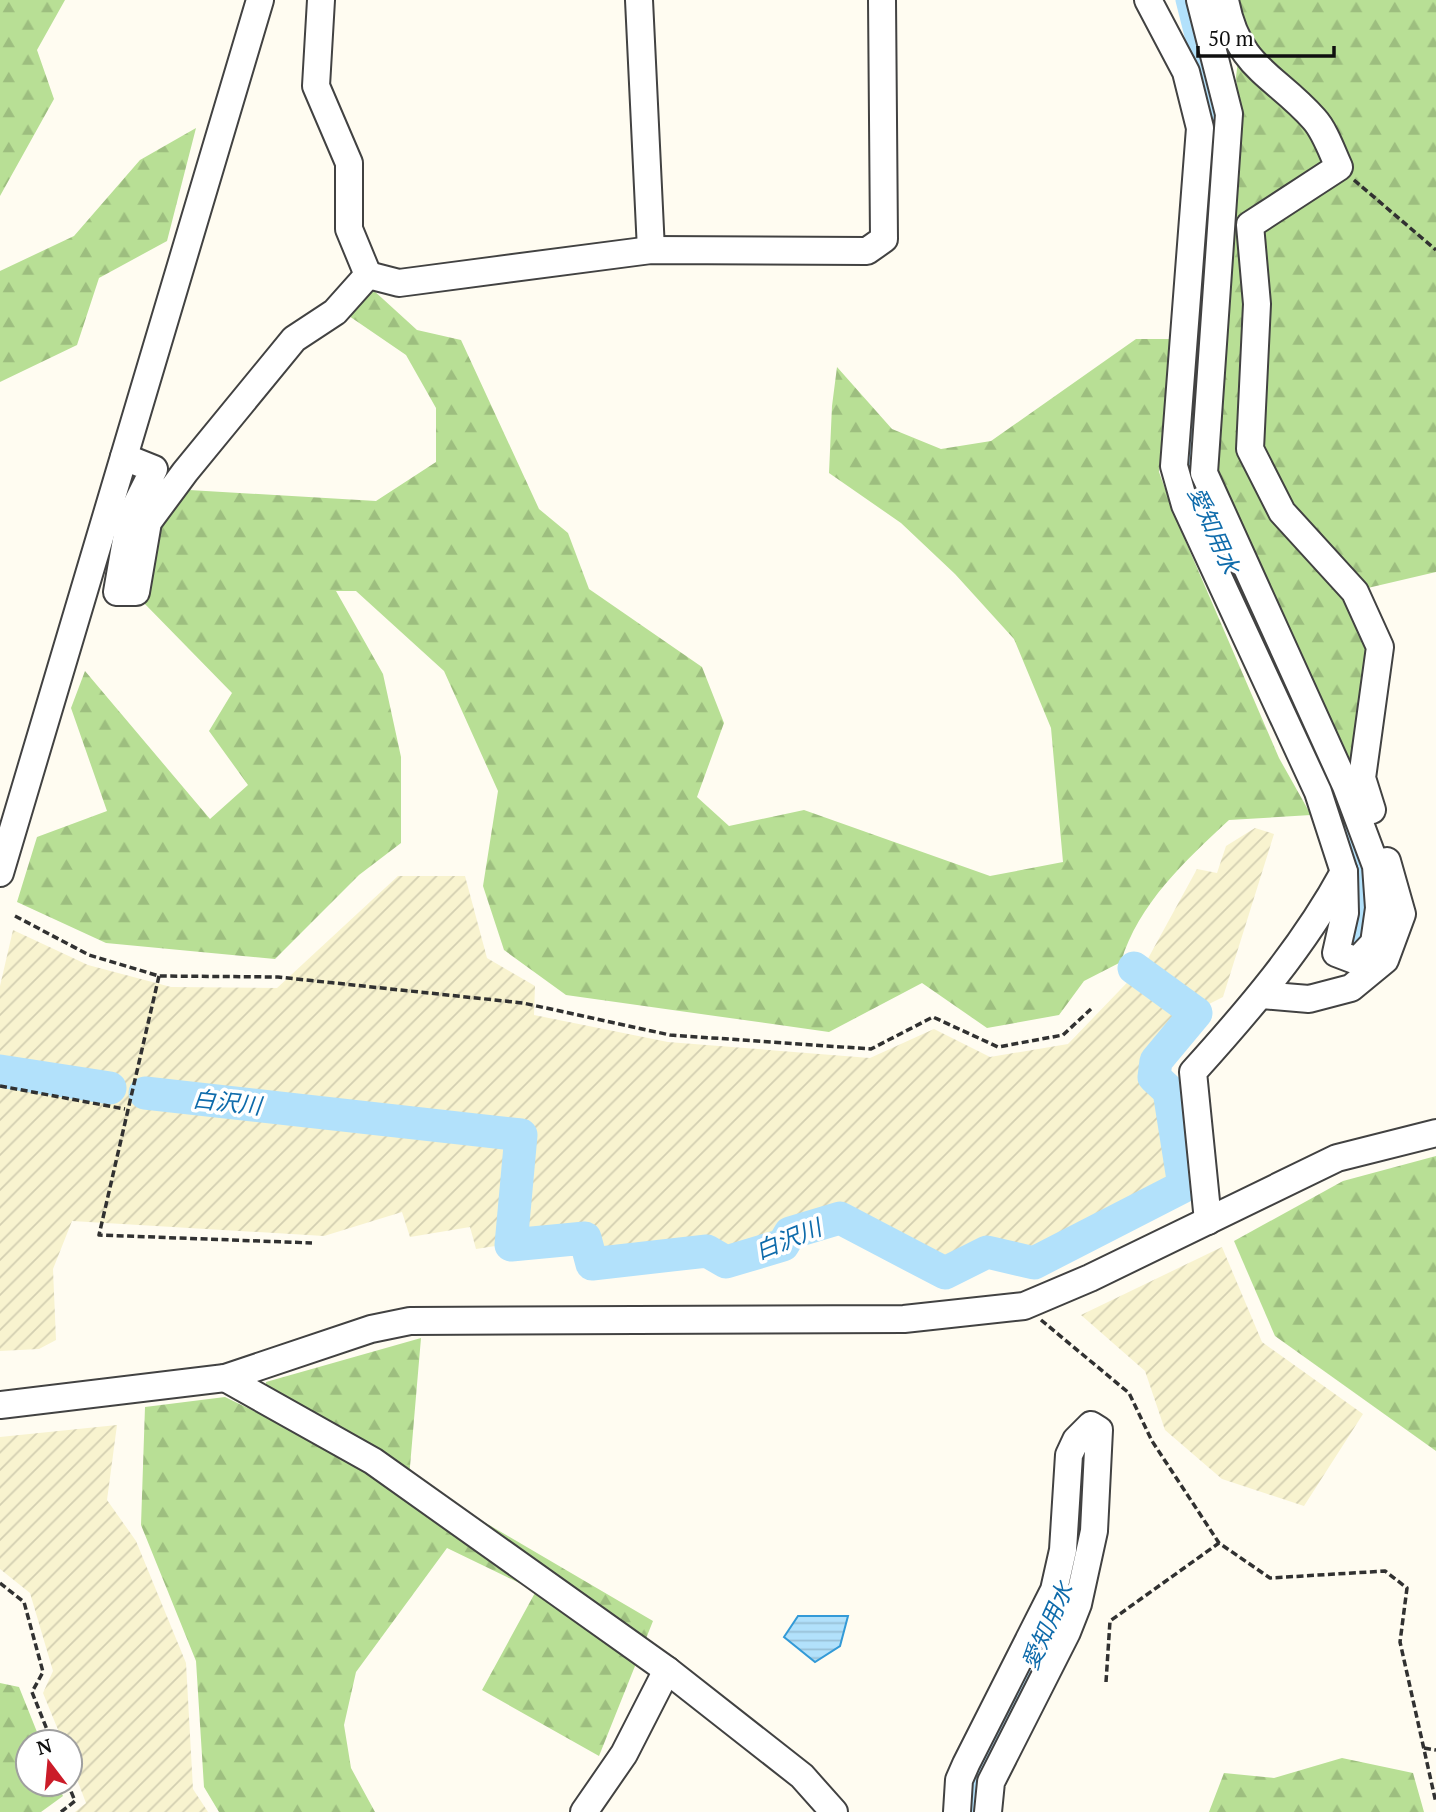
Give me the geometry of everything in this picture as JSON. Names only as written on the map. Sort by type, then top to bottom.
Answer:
[{"type":"street","points":[[0,873],[260,0]]},
{"type":"street","points":[[321,0],[316,86],[349,163],[349,229],[368,275]]},
{"type":"street","points":[[639,0],[651,250]]},
{"type":"street","points":[[368,275],[398,283],[651,250],[867,251],[884,239],[882,0]]},
{"type":"street","points":[[1148,0],[1186,72]]},
{"type":"street","points":[[1163,0],[1186,72],[1200,128],[1174,466],[1185,505],[1318,792],[1344,872],[1345,913],[1336,953],[1357,961],[1374,943],[1379,908],[1376,866],[1346,786],[1204,473],[1229,114],[1200,0]]},
{"type":"street","points":[[1225,0],[1229,20],[1251,63],[1316,120],[1339,167],[1250,225],[1257,304],[1250,449],[1282,512],[1354,592],[1380,647],[1362,778],[1402,914],[1385,960],[1351,988],[1308,999],[1262,995]]},
{"type":"street","points":[[124,457],[155,468],[130,517],[117,592],[136,592],[148,522],[185,472],[294,339],[335,312],[368,275]]},
{"type":"street","points":[[1208,1221],[1193,1072],[1262,995],[1330,898],[1344,872]]},
{"type":"street","points":[[0,1405],[225,1378],[371,1329],[410,1321],[904,1319],[1024,1306],[1090,1279],[1337,1158],[1436,1133]]},
{"type":"street","points":[[225,1378],[373,1461],[667,1670],[802,1776],[834,1812]]},
{"type":"street","points":[[957,1812],[959,1780],[1054,1590],[1062,1550],[1069,1455],[1076,1440],[1091,1425],[1099,1430],[1100,1453],[1094,1531],[1086,1577],[1067,1633],[991,1782],[988,1812]]},
{"type":"street","points":[[584,1812],[624,1754],[667,1670]]},
{"type":"path","points":[[1339,167],[1436,250]]},
{"type":"path","points":[[15,916],[89,955],[159,976],[278,976],[523,1003],[670,1035],[871,1049],[933,1017],[998,1047],[1063,1035],[1091,1009]]},
{"type":"path","points":[[159,976],[99,1235],[312,1242]]},
{"type":"path","points":[[0,1086],[126,1110]]},
{"type":"path","points":[[1024,1306],[1129,1393],[1152,1441],[1219,1543],[1270,1577],[1385,1570],[1408,1588],[1400,1642],[1436,1803]]},
{"type":"path","points":[[1106,1682],[1110,1620],[1219,1543]]},
{"type":"path","points":[[0,1583],[24,1602],[43,1672],[32,1692],[46,1728]]},
{"type":"path","points":[[1424,1748],[1436,1750]]},
{"type":"path","points":[[61,1812],[75,1801],[74,1798]]},
{"type":"shaded area","points":[[1255,828],[1274,834],[1223,997],[1177,1020],[1146,1063],[1145,1082],[1162,1097],[1173,1180],[1039,1260],[990,1242],[946,1264],[843,1209],[790,1224],[777,1238],[727,1253],[708,1243],[598,1255],[590,1231],[476,1249],[470,1227],[410,1237],[402,1212],[324,1236],[72,1221],[53,1269],[56,1340],[39,1349],[0,1351],[0,986],[13,930],[88,965],[171,987],[277,988],[398,876],[465,876],[487,958],[535,986],[534,1015],[668,1042],[870,1058],[934,1029],[990,1057],[1068,1044],[1145,964],[1197,869],[1217,873],[1226,846]]},
{"type":"shaded area","points":[[1222,1247],[1262,1342],[1363,1414],[1304,1506],[1222,1479],[1165,1430],[1145,1371],[1081,1315]]},
{"type":"shaded area","points":[[117,1425],[107,1500],[136,1541],[186,1663],[193,1789],[208,1812],[75,1812],[86,1803],[84,1728],[57,1728],[43,1693],[53,1671],[30,1593],[0,1569],[0,1437]]},
{"type":"green space","points":[[0,0],[65,0],[37,50],[54,99],[0,196]]},
{"type":"green space","points":[[1239,0],[1436,0],[1436,572],[1342,594],[1369,650],[1349,766],[1215,472],[1239,116],[1236,77],[1243,19]]},
{"type":"green space","points":[[196,128],[167,241],[99,278],[77,345],[0,382],[0,271],[74,236],[140,160]]},
{"type":"green space","points":[[372,289],[417,330],[461,340],[539,509],[568,533],[589,589],[702,667],[724,723],[697,797],[729,826],[804,810],[990,876],[1063,862],[1051,728],[1014,639],[955,574],[901,523],[829,473],[837,367],[892,429],[941,449],[991,441],[1136,339],[1170,339],[1159,472],[1176,519],[1279,758],[1311,815],[1229,820],[1180,867],[1151,902],[1129,941],[1121,962],[1084,981],[1059,1015],[987,1028],[922,983],[829,1032],[566,995],[504,950],[483,886],[498,791],[444,671],[356,591],[336,591],[383,674],[401,757],[401,843],[359,875],[275,959],[106,943],[17,902],[37,837],[107,811],[71,708],[85,671],[210,819],[248,785],[209,731],[232,693],[143,602],[159,530],[189,490],[376,501],[436,462],[436,408],[406,355],[349,316]]},
{"type":"green space","points":[[1436,1156],[1436,1451],[1275,1336],[1234,1241],[1343,1181]]},
{"type":"green space","points":[[421,1338],[409,1478],[653,1621],[599,1756],[482,1690],[536,1591],[447,1548],[356,1672],[344,1725],[351,1768],[375,1812],[219,1812],[204,1787],[196,1661],[141,1525],[145,1407],[225,1397],[266,1417],[266,1382]]},
{"type":"green space","points":[[0,1683],[19,1687],[35,1728],[14,1728],[14,1798],[60,1798],[41,1812],[0,1812]]},
{"type":"green space","points":[[1342,1758],[1413,1773],[1424,1812],[1209,1812],[1224,1773],[1274,1778]]},
{"type":"water","points":[[798,1616],[848,1616],[840,1646],[815,1662],[784,1637]]},
{"type":"waterway","name":"愛知用水","points":[[1185,0],[1213,111],[1211,149]]},
{"type":"waterway","name":"愛知用水","points":[[1208,186],[1190,477],[1309,743]]},
{"type":"waterway","name":"愛知用水","points":[[1323,774],[1365,869],[1362,918],[1352,952]]},
{"type":"waterway","name":"白沢川","points":[[145,1093],[521,1135],[511,1245],[585,1238],[592,1264],[707,1251],[726,1262],[783,1245],[790,1233],[840,1218],[945,1273],[987,1252],[1034,1263],[1184,1186],[1169,1091],[1154,1077],[1156,1061],[1196,1013],[1134,968]]},
{"type":"waterway","name":"白沢川","points":[[0,1071],[110,1088]]},
{"type":"waterway","name":"愛知用水","points":[[969,1812],[973,1783],[1048,1637],[1069,1586],[1074,1556]]}]
